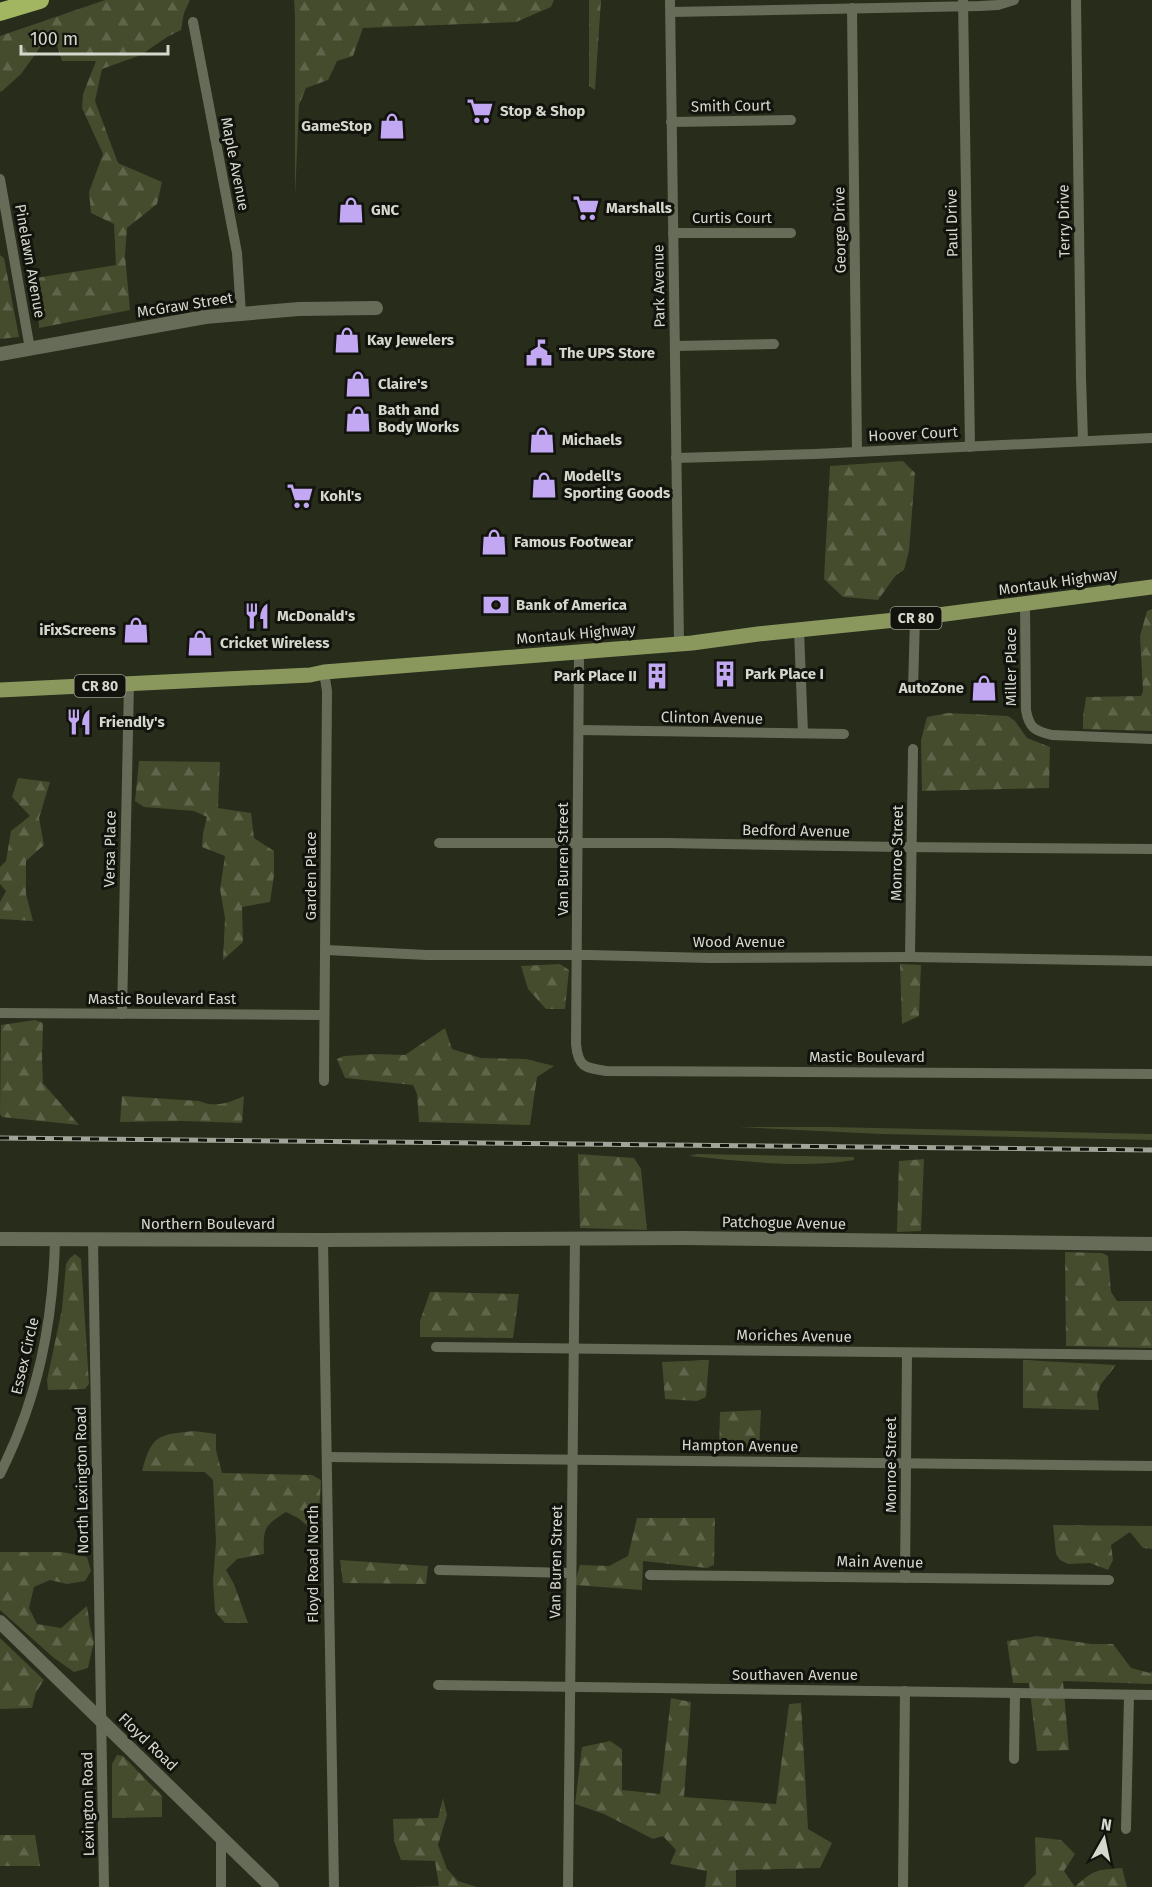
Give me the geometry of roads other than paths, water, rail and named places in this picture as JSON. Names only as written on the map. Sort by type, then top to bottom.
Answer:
[{"type":"highway","points":[[0,12],[40,0]]},
{"type":"main road","name":"Montauk Highway","points":[[0,690],[310,675],[579,652],[915,618],[1152,587]]},
{"type":"street","name":"Park Avenue","points":[[670,0],[679,643]]},
{"type":"street","points":[[671,12],[852,9],[964,3],[998,5],[1014,0]]},
{"type":"street","name":"Terry Drive","points":[[1076,0],[1083,441]]},
{"type":"street","name":"Paul Drive","points":[[964,3],[970,447]]},
{"type":"street","name":"George Drive","points":[[852,9],[857,452]]},
{"type":"street","name":"Maple Avenue","points":[[193,22],[237,253],[242,313]]},
{"type":"street","name":"Smith Court","points":[[671,122],[791,120]]},
{"type":"street","name":"Pinelawn Avenue","points":[[0,179],[30,349]]},
{"type":"street","name":"Curtis Court","points":[[673,233],[791,233]]},
{"type":"street","name":"McGraw Street","points":[[0,354],[189,320],[242,313],[299,309],[376,308]]},
{"type":"street","points":[[675,346],[774,344]]},
{"type":"street","name":"Hoover Court","points":[[676,458],[1152,438]]},
{"type":"street","name":"Miller Place","points":[[1025,605],[1026,710],[1032,727],[1040,733],[1052,735],[1152,739]]},
{"type":"street","points":[[913,689],[915,618]]},
{"type":"street","points":[[799,630],[803,734]]},
{"type":"street","name":"Van Buren Street","points":[[579,652],[576,1044],[577,1058],[582,1065]]},
{"type":"street","name":"Garden Place","points":[[324,672],[327,691],[324,1081]]},
{"type":"street","name":"Versa Place","points":[[122,1014],[129,684]]},
{"type":"street","name":"Clinton Avenue","points":[[579,730],[844,734]]},
{"type":"street","name":"Monroe Street","points":[[910,957],[913,749]]},
{"type":"street","name":"Bedford Avenue","points":[[439,843],[1152,849]]},
{"type":"street","name":"Wood Avenue","points":[[326,950],[427,955],[710,958],[910,957],[1152,961]]},
{"type":"street","name":"Mastic Boulevard East","points":[[0,1013],[323,1015]]},
{"type":"street","name":"Mastic Boulevard","points":[[582,1065],[606,1071],[1152,1074]]},
{"type":"street","name":"Van Buren Street","points":[[568,1887],[575,1238]]},
{"type":"street","name":"Patchogue Avenue","points":[[416,1239],[575,1238],[1152,1244]]},
{"type":"street","name":"Northern Boulevard","points":[[0,1239],[416,1239]]},
{"type":"street","name":"Essex Circle","points":[[0,1474],[21,1428],[37,1380],[51,1312],[55,1240]]},
{"type":"street","name":"North Lexington Road","points":[[93,1240],[102,1720]]},
{"type":"street","name":"Floyd Road North","points":[[323,1240],[334,1887]]},
{"type":"street","name":"Moriches Avenue","points":[[436,1347],[1152,1355]]},
{"type":"street","name":"Monroe Street","points":[[905,1578],[907,1353]]},
{"type":"street","name":"Hampton Avenue","points":[[327,1457],[1152,1466]]},
{"type":"street","points":[[439,1570],[571,1572]]},
{"type":"street","name":"Main Avenue","points":[[650,1575],[1109,1580]]},
{"type":"street","name":"Floyd Road","points":[[0,1622],[272,1887]]},
{"type":"street","name":"Southaven Avenue","points":[[438,1685],[1152,1695]]},
{"type":"street","points":[[903,1887],[904,1691]]},
{"type":"street","points":[[1014,1759],[1015,1694]]},
{"type":"street","points":[[1126,1828],[1129,1695]]},
{"type":"street","name":"Lexington Road","points":[[102,1720],[104,1887]]},
{"type":"street","points":[[221,1836],[221,1887]]},
{"type":"railway","points":[[0,1138],[1152,1150]]},
{"type":"place","name":"Stop & Shop","points":[[480,111]]},
{"type":"place","name":"GameStop","points":[[392,126]]},
{"type":"place","name":"Marshalls","points":[[586,208]]},
{"type":"place","name":"GNC","points":[[351,210]]},
{"type":"place","name":"Kay Jewelers","points":[[347,340]]},
{"type":"place","name":"The UPS Store","points":[[539,353]]},
{"type":"place","name":"Claire's","points":[[358,384]]},
{"type":"place","name":"Bath and Body Works","points":[[358,419]]},
{"type":"place","name":"Michaels","points":[[542,440]]},
{"type":"place","name":"Modell's Sporting Goods","points":[[544,485]]},
{"type":"place","name":"Kohl's","points":[[300,496]]},
{"type":"place","name":"Famous Footwear","points":[[494,542]]},
{"type":"place","name":"Bank of America","points":[[496,605]]},
{"type":"place","name":"McDonald's","points":[[257,616]]},
{"type":"place","name":"iFixScreens","points":[[136,630]]},
{"type":"place","name":"Cricket Wireless","points":[[200,643]]},
{"type":"place","name":"Park Place I","points":[[725,674]]},
{"type":"place","name":"Park Place II","points":[[657,676]]},
{"type":"place","name":"AutoZone","points":[[984,688]]},
{"type":"place","name":"Friendly's","points":[[79,722]]}]
